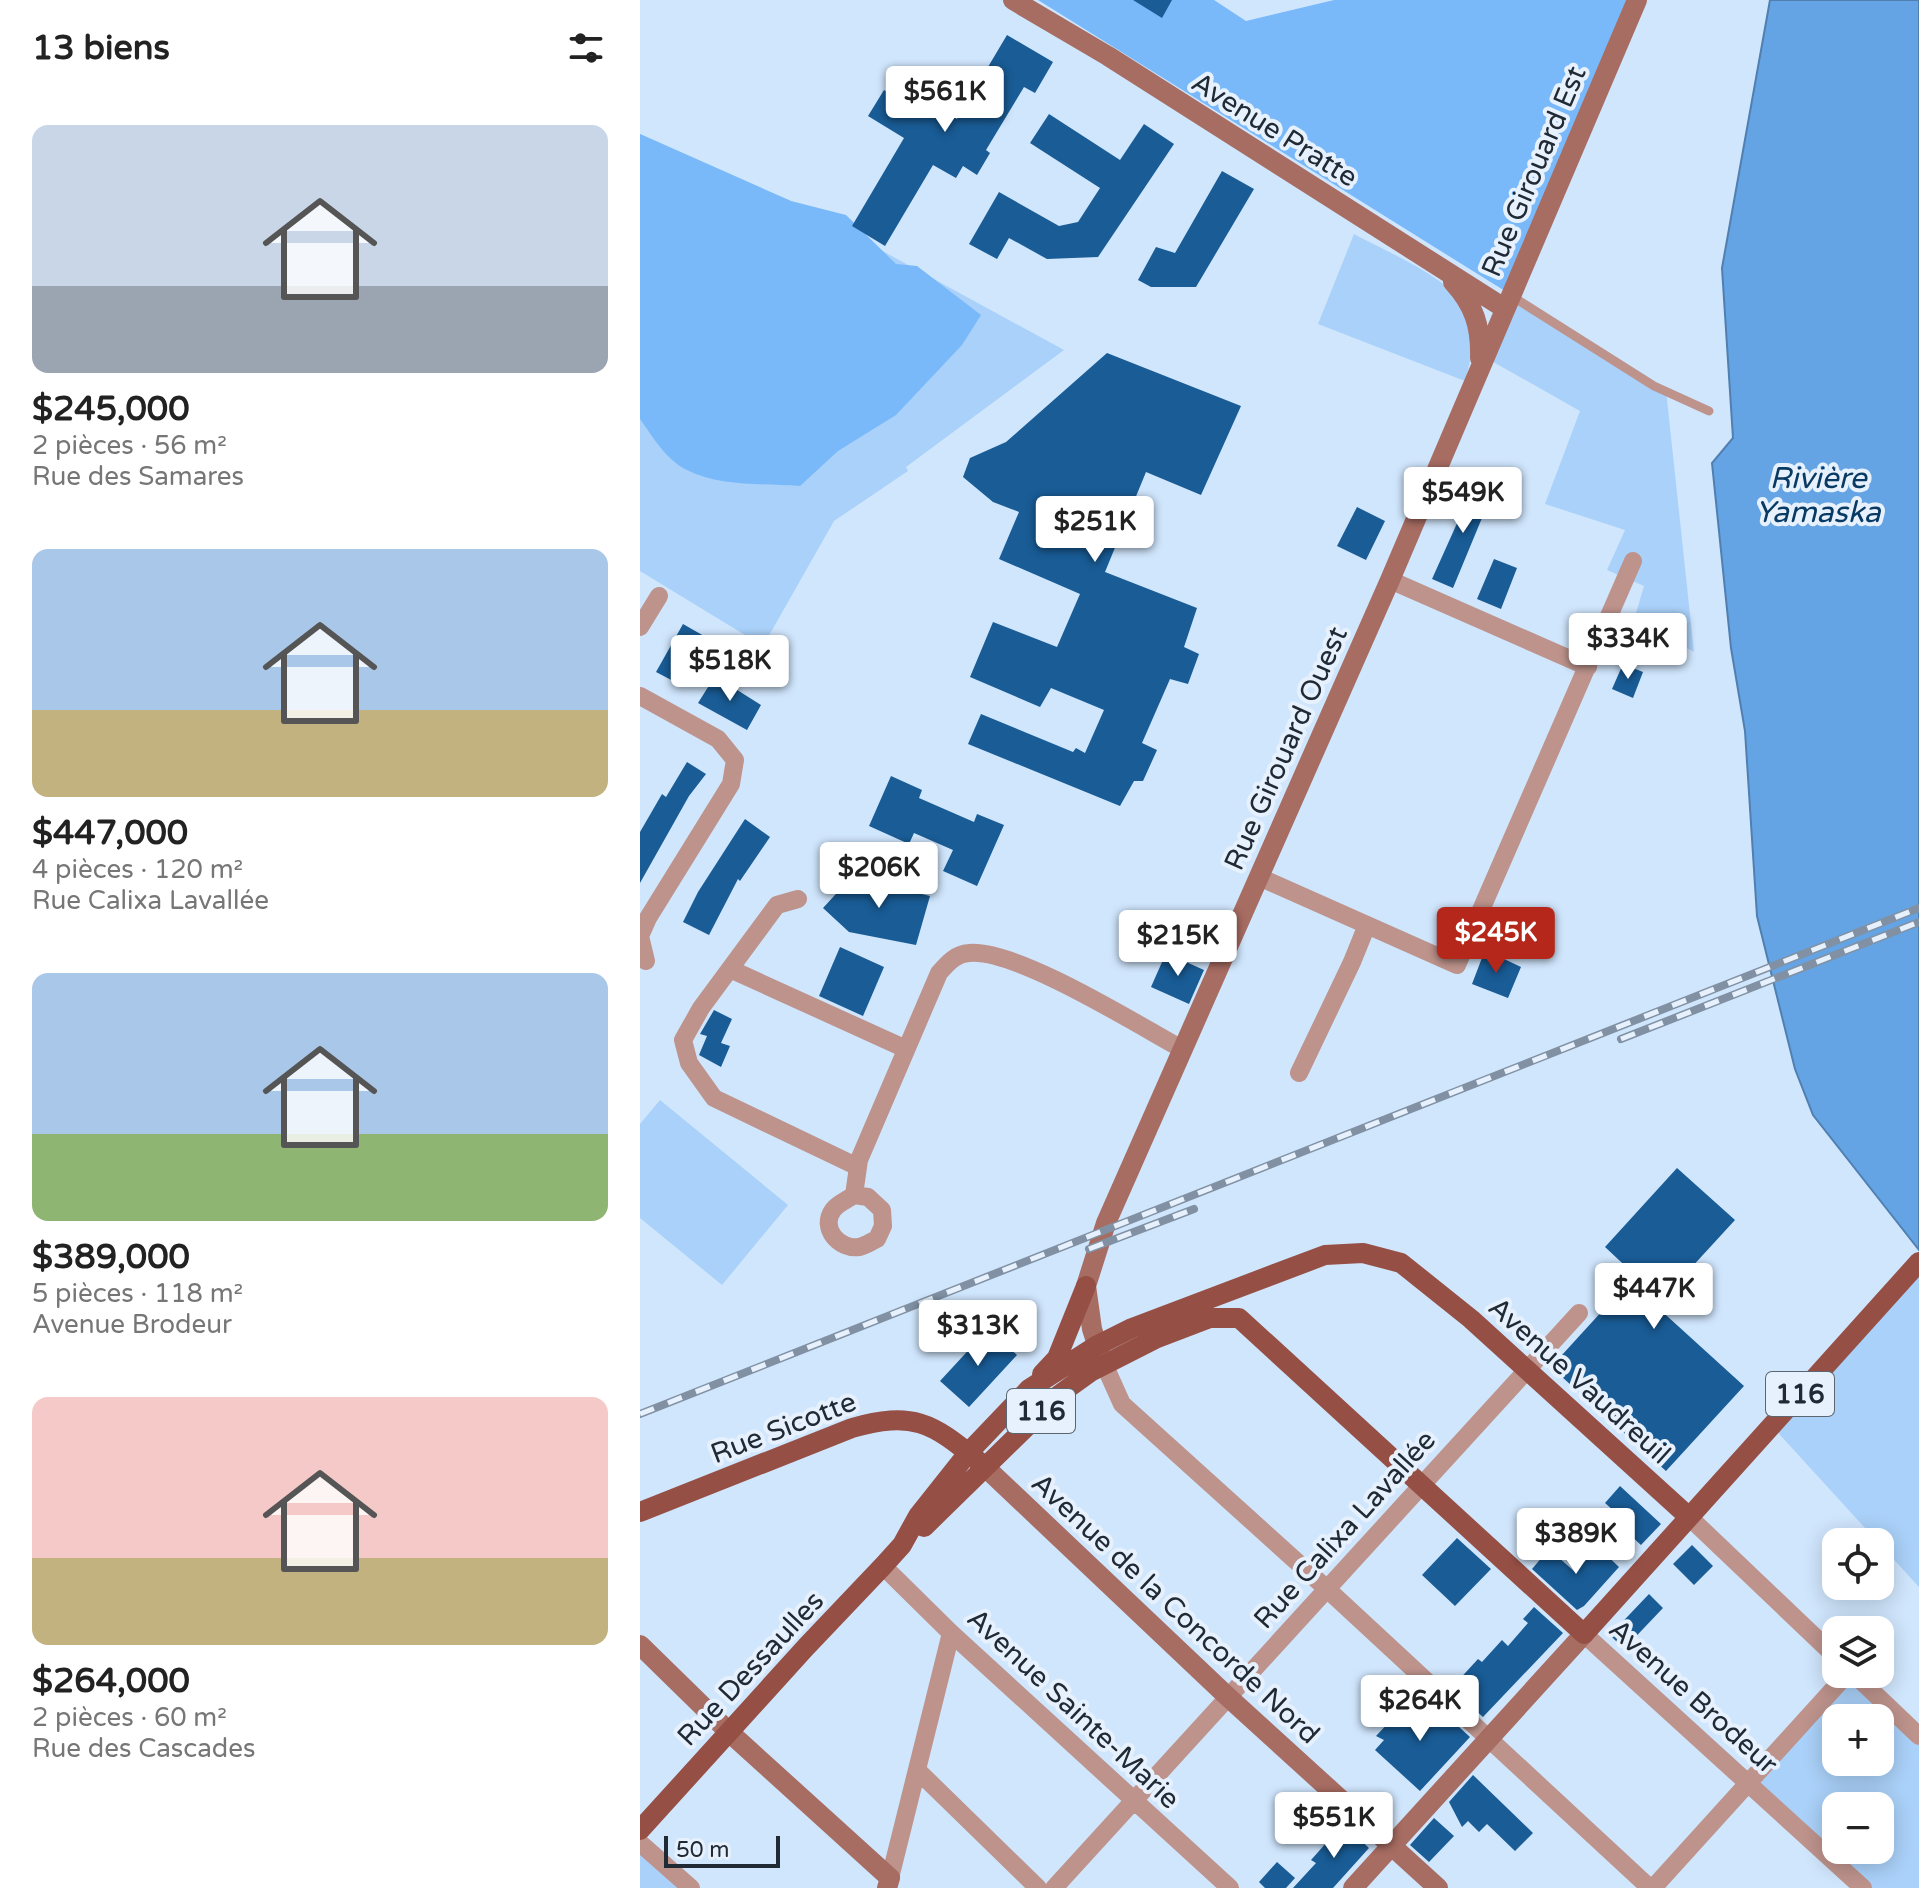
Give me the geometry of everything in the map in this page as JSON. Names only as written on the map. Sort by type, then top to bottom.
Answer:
[{"type":"main road","name":"Avenue Vaudreuil","points":[[1244,1286],[1325,1255],[1363,1253],[1401,1263],[1471,1319],[1689,1517]]},
{"type":"main road","name":"116","points":[[1584,1634],[1915,1266]]},
{"type":"main road","points":[[1029,1389],[1057,1358],[1086,1286]]},
{"type":"main road","points":[[1239,1318],[1238,1302],[1244,1286]]},
{"type":"main road","name":"Rue Dessaulles","points":[[640,1830],[902,1545],[918,1516],[976,1459],[1060,1394],[1132,1328],[1244,1286]]},
{"type":"main road","name":"Rue Dessaulles","points":[[976,1459],[1029,1389],[1100,1355],[1210,1318],[1239,1318]]},
{"type":"main road","name":"Avenue Brodeur","points":[[1239,1318],[1584,1634]]},
{"type":"main road","name":"Rue Sicotte","points":[[640,1512],[852,1428],[882,1420],[901,1419],[940,1430],[976,1459]]},
{"type":"street","name":"Avenue Pratte","points":[[1013,0],[1108,56],[1442,270],[1507,302]]},
{"type":"street","name":"Rue Girouard Est","points":[[1480,365],[1637,0]]},
{"type":"street","points":[[1442,270],[1463,293],[1476,315],[1481,340],[1480,365]]},
{"type":"street","name":"Rue Girouard Ouest","points":[[1086,1286],[1106,1223],[1390,580],[1480,365]]},
{"type":"street","points":[[1259,877],[1457,965],[1633,561]]},
{"type":"street","points":[[1390,580],[1588,667]]},
{"type":"street","points":[[640,627],[659,596]]},
{"type":"street","points":[[640,696],[718,739],[735,760],[731,784],[640,936],[646,961]]},
{"type":"street","points":[[798,899],[777,905],[701,1008],[683,1040],[689,1063],[714,1098],[858,1167]]},
{"type":"street","points":[[1299,1073],[1367,925]]},
{"type":"street","points":[[854,1195],[858,1167],[939,973],[951,960],[965,953],[985,953],[1077,990],[1182,1049]]},
{"type":"street","points":[[730,969],[906,1049]]},
{"type":"street","points":[[1086,1286],[1100,1355],[1122,1404],[1652,1888],[1834,1688]]},
{"type":"street","name":"Rue Calixa Lavallée","points":[[1054,1888],[1579,1313]]},
{"type":"street","name":"Avenue de la Concorde Nord","points":[[976,1459],[1228,1697],[1438,1888]]},
{"type":"street","name":"Avenue Vaudreuil","points":[[1689,1517],[1822,1644]]},
{"type":"street","name":"Avenue Sainte-Marie","points":[[883,1566],[951,1633],[1230,1888]]},
{"type":"street","points":[[640,1645],[888,1883],[951,1633]]},
{"type":"street","points":[[1353,1888],[1584,1634]]},
{"type":"street","name":"Avenue Brodeur","points":[[1584,1634],[1863,1888]]},
{"type":"street","points":[[1869,1688],[1919,1736]]},
{"type":"street","points":[[917,1770],[1038,1888]]},
{"type":"street","points":[[640,1843],[691,1888]]},
{"type":"lane","points":[[1507,302],[1654,386],[1709,411]]},
{"type":"shaded area","points":[[1038,0],[1214,0],[1246,21],[1334,0],[1637,0],[1513,296]]},
{"type":"shaded area","points":[[640,134],[791,201],[1064,350],[906,467],[908,471],[834,521],[763,646],[640,571]]},
{"type":"shaded area","points":[[640,134],[791,201],[846,215],[896,264],[917,266],[981,315],[962,345],[896,415],[838,451],[800,486],[728,482],[687,470],[660,448],[640,419]]},
{"type":"shaded area","points":[[1354,234],[1435,278],[1462,301],[1470,314],[1473,329],[1465,381],[1318,324]]},
{"type":"shaded area","points":[[1513,296],[1666,390],[1694,652],[1634,620],[1644,586],[1607,570],[1625,530],[1545,504],[1580,411],[1488,359]]},
{"type":"shaded area","points":[[660,1100],[788,1205],[722,1285],[640,1218],[640,1124]]},
{"type":"shaded area","points":[[1919,1256],[1919,1587],[1894,1560],[1894,1528],[1865,1528],[1769,1423]]},
{"type":"shaded area","points":[[1828,1688],[1860,1688],[1881,1704],[1822,1704],[1822,1776],[1894,1776],[1894,1713],[1919,1732],[1919,1888],[1868,1888],[1842,1864],[1894,1864],[1894,1792],[1822,1792],[1822,1846],[1747,1777]]},
{"type":"shaded area","points":[[640,1844],[691,1888],[640,1888]]},
{"type":"water","name":"Rivière Yamaska","points":[[1770,0],[1919,0],[1919,1250],[1813,1115],[1795,1069],[1757,916],[1745,731],[1731,648],[1712,463],[1733,438],[1722,268]]},
{"type":"building","points":[[1133,0],[1172,0],[1162,18]]},
{"type":"building","points":[[1007,35],[1053,62],[1035,93],[1024,87],[986,150],[990,153],[977,175],[963,166],[956,178],[933,165],[885,246],[852,226],[904,138],[868,116],[884,90],[892,95],[898,85],[957,119]]},
{"type":"building","points":[[1049,114],[1120,160],[1144,124],[1174,144],[1098,257],[1047,259],[1009,238],[997,259],[969,244],[999,192],[1059,226],[1078,222],[1100,188],[1030,143]]},
{"type":"building","points":[[1222,171],[1254,189],[1196,287],[1151,287],[1138,280],[1156,247],[1175,253]]},
{"type":"building","points":[[1107,353],[1241,406],[1201,495],[1146,472],[1105,572],[1197,608],[1184,647],[1199,654],[1188,684],[1170,679],[1142,743],[1157,750],[1143,781],[1134,781],[1120,806],[968,744],[981,714],[1073,752],[1076,748],[1085,753],[1104,710],[1051,688],[1040,707],[970,677],[993,622],[1057,647],[1080,594],[999,559],[1019,512],[993,502],[963,477],[970,458],[1006,442]]},
{"type":"building","points":[[1476,481],[1494,489],[1453,588],[1432,579]]},
{"type":"building","points":[[1357,507],[1385,521],[1366,560],[1337,546]]},
{"type":"building","points":[[1494,559],[1517,568],[1501,609],[1477,599]]},
{"type":"building","points":[[683,624],[704,636],[677,683],[656,672]]},
{"type":"building","points":[[1623,664],[1643,672],[1633,698],[1612,689]]},
{"type":"building","points":[[715,676],[761,705],[747,730],[698,703]]},
{"type":"building","points":[[687,762],[706,774],[689,796],[640,883],[640,832],[662,794],[666,797]]},
{"type":"building","points":[[891,776],[922,790],[919,798],[974,822],[977,814],[1004,825],[977,886],[943,871],[953,850],[914,833],[909,844],[869,826]]},
{"type":"building","points":[[745,819],[770,837],[740,881],[738,879],[709,935],[683,922],[698,892]]},
{"type":"building","points":[[857,871],[873,882],[930,896],[916,945],[849,932],[823,908]]},
{"type":"building","points":[[840,947],[884,967],[863,1016],[819,996]]},
{"type":"building","points":[[1485,950],[1521,967],[1508,998],[1472,984]]},
{"type":"building","points":[[1166,953],[1204,970],[1189,1004],[1151,987]]},
{"type":"building","points":[[714,1010],[732,1019],[721,1043],[730,1046],[721,1067],[699,1055],[707,1036],[700,1034]]},
{"type":"building","points":[[1677,1168],[1735,1220],[1656,1306],[1744,1386],[1666,1471],[1551,1367],[1635,1275],[1605,1247]]},
{"type":"building","points":[[988,1329],[1017,1355],[969,1407],[940,1381]]},
{"type":"building","points":[[1620,1486],[1661,1524],[1641,1545],[1618,1524],[1623,1519],[1605,1503]]},
{"type":"building","points":[[1457,1538],[1491,1569],[1455,1606],[1422,1575]]},
{"type":"building","points":[[1692,1545],[1713,1566],[1694,1585],[1673,1564]]},
{"type":"building","points":[[1598,1547],[1619,1567],[1577,1610],[1532,1569],[1549,1549],[1575,1572]]},
{"type":"building","points":[[1649,1594],[1663,1608],[1624,1649],[1610,1635]]},
{"type":"building","points":[[1534,1607],[1563,1633],[1483,1717],[1454,1691],[1458,1687],[1455,1684],[1478,1659],[1482,1662],[1502,1640],[1508,1646],[1528,1623],[1523,1619]]},
{"type":"building","points":[[1418,1702],[1432,1714],[1438,1708],[1470,1737],[1420,1791],[1375,1750],[1384,1740],[1376,1736],[1406,1704],[1411,1709]]},
{"type":"building","points":[[1473,1775],[1533,1833],[1515,1851],[1487,1824],[1479,1832],[1468,1821],[1462,1827],[1449,1802]]},
{"type":"building","points":[[1434,1818],[1454,1836],[1429,1862],[1410,1845]]},
{"type":"building","points":[[1343,1824],[1369,1848],[1333,1888],[1293,1888],[1316,1863],[1311,1860]]},
{"type":"building","points":[[1277,1862],[1295,1878],[1286,1888],[1265,1888],[1259,1882]]},
{"type":"railway","points":[[640,1414],[1919,908]]},
{"type":"railway","points":[[1621,1039],[1919,922]]},
{"type":"railway","points":[[1089,1249],[1194,1209]]}]
